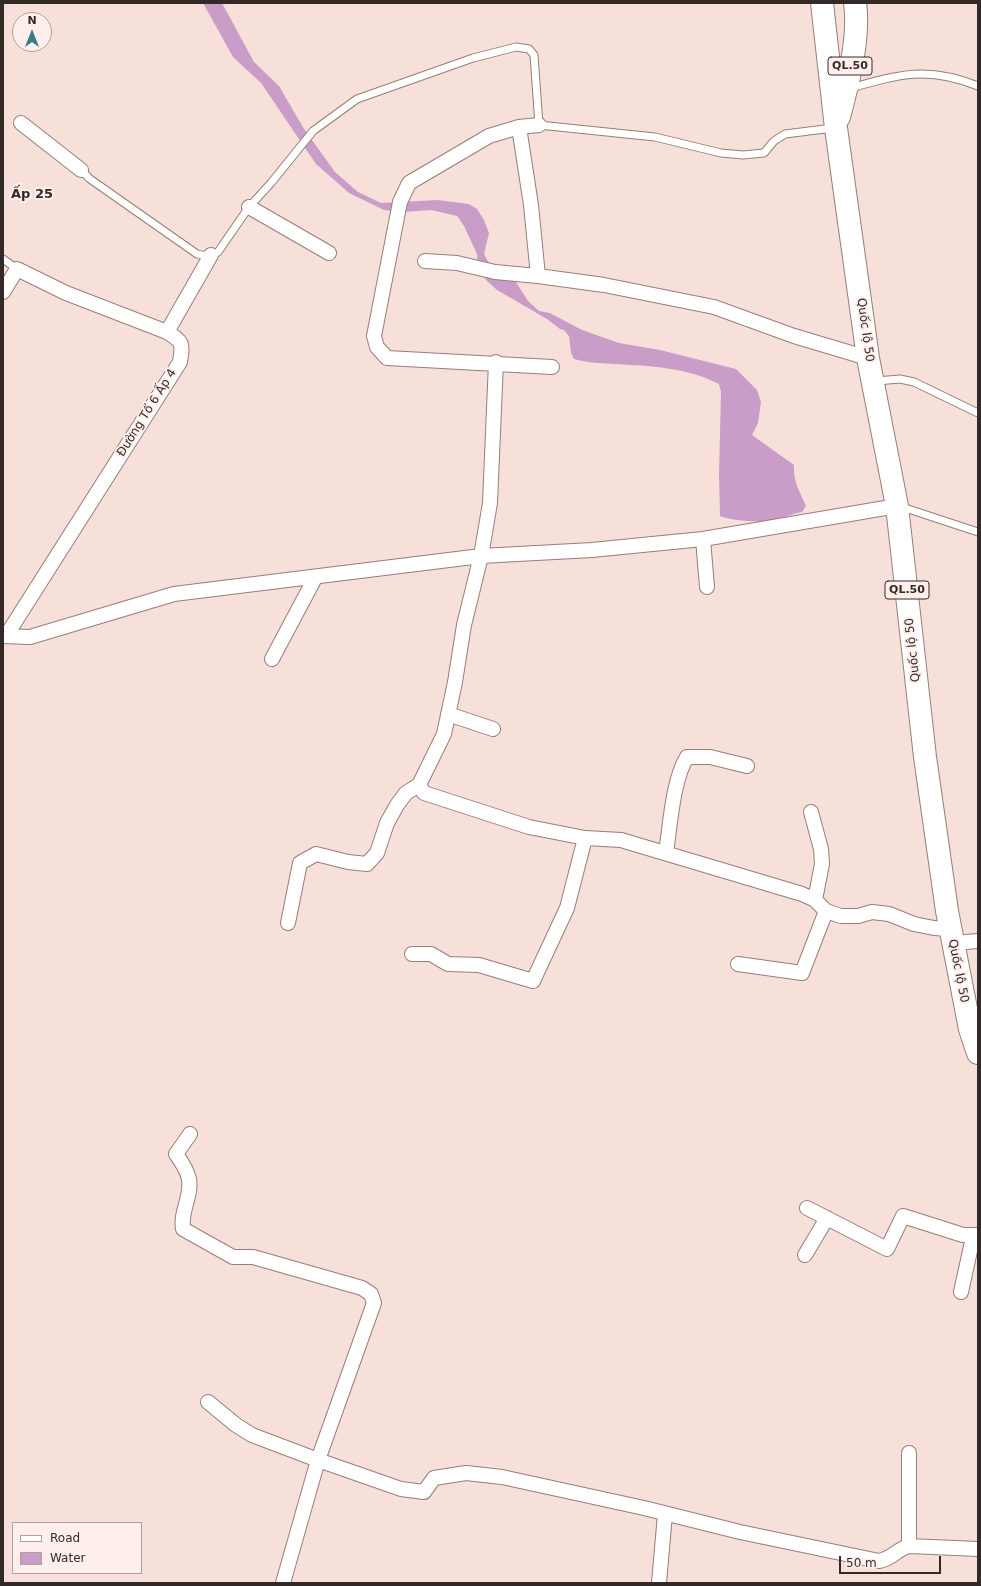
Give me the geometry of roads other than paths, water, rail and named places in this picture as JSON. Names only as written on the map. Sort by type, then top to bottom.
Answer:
[{"type":"highway","name":"QL.50","points":[[822,3],[836,128]]},
{"type":"highway","name":"QL.50","points":[[836,128],[847,89],[858,20],[856,3]]},
{"type":"highway","name":"Quốc lộ 50","points":[[836,128],[868,358],[897,506],[925,757],[951,936],[970,1029],[978,1053]]},
{"type":"street","points":[[21,123],[81,170]]},
{"type":"street","points":[[539,125],[518,127],[489,136],[409,183],[400,202],[374,336],[377,347],[387,358],[496,362],[552,367]]},
{"type":"street","points":[[518,127],[531,205],[538,276]]},
{"type":"street","points":[[249,207],[329,253]]},
{"type":"street","points":[[166,332],[212,255]]},
{"type":"street","points":[[425,261],[457,263],[495,272],[604,285],[714,307],[794,336],[868,358]]},
{"type":"street","points":[[3,292],[17,269]]},
{"type":"street","name":"Đường Tổ 6 Ấp 4","points":[[5,636],[180,362],[183,347],[180,340],[166,332],[66,293],[17,269]]},
{"type":"street","points":[[288,923],[300,863],[316,854],[348,862],[368,864],[377,853],[387,823],[396,805],[406,793],[419,785],[444,734],[464,625],[481,556],[490,503],[496,362]]},
{"type":"street","points":[[5,636],[30,637],[174,594],[315,578],[481,556],[592,550],[703,539],[897,506]]},
{"type":"street","points":[[703,539],[707,587]]},
{"type":"street","points":[[272,659],[315,578]]},
{"type":"street","points":[[448,714],[493,729]]},
{"type":"street","points":[[666,853],[672,809],[682,764],[688,757],[710,757],[746,766]]},
{"type":"street","points":[[419,785],[424,793],[529,827],[585,838],[621,840],[802,894],[815,900],[826,911],[840,916],[858,916],[872,912],[889,914],[914,924],[934,928],[951,936],[978,941]]},
{"type":"street","points":[[811,812],[821,849],[822,864],[815,900]]},
{"type":"street","points":[[412,954],[431,954],[448,964],[479,965],[533,981],[567,908],[585,838]]},
{"type":"street","points":[[738,964],[802,973],[826,911]]},
{"type":"street","points":[[190,1134],[176,1154],[189,1179],[187,1199],[181,1218],[183,1229],[233,1257],[253,1257],[272,1261],[362,1288],[371,1294],[374,1303],[318,1460],[283,1583]]},
{"type":"street","points":[[806,1208],[887,1248],[903,1216],[963,1235],[976,1236],[961,1292]]},
{"type":"street","points":[[805,1255],[827,1218]]},
{"type":"street","points":[[208,1402],[236,1425],[252,1435],[401,1489],[424,1492],[434,1478],[466,1473],[502,1477],[879,1561],[886,1560],[902,1548],[909,1546],[978,1549]]},
{"type":"street","points":[[908,1453],[909,1546]]},
{"type":"street","points":[[659,1583],[665,1514]]},
{"type":"lane","points":[[81,170],[90,179],[197,254],[204,256],[212,255],[218,252],[249,207],[271,183],[313,131],[357,99],[473,58],[516,47],[530,49],[534,55],[539,125],[655,137],[722,153],[743,155],[764,153],[774,140],[785,134],[836,128]]},
{"type":"lane","points":[[847,89],[892,76],[921,73],[957,78],[978,86]]},
{"type":"lane","points":[[3,259],[17,269]]},
{"type":"lane","points":[[873,381],[900,379],[914,382],[978,413]]},
{"type":"lane","points":[[897,506],[978,532]]},
{"type":"water","points":[[203,3],[222,3],[254,62],[279,86],[304,129],[335,172],[358,192],[381,203],[438,200],[469,204],[477,209],[484,220],[489,233],[484,254],[495,274],[514,279],[528,301],[539,311],[550,313],[582,330],[619,343],[660,350],[736,369],[757,390],[761,402],[758,423],[752,435],[794,465],[796,482],[806,506],[802,512],[775,520],[763,521],[739,520],[720,516],[719,474],[721,392],[719,384],[694,374],[668,368],[594,363],[574,359],[571,353],[569,336],[564,330],[497,290],[487,281],[478,269],[477,254],[464,226],[457,216],[431,210],[402,212],[384,210],[349,193],[316,164],[261,83],[233,57]]},
{"type":"district","name":"Ấp 25","points":[[32,195]]}]
